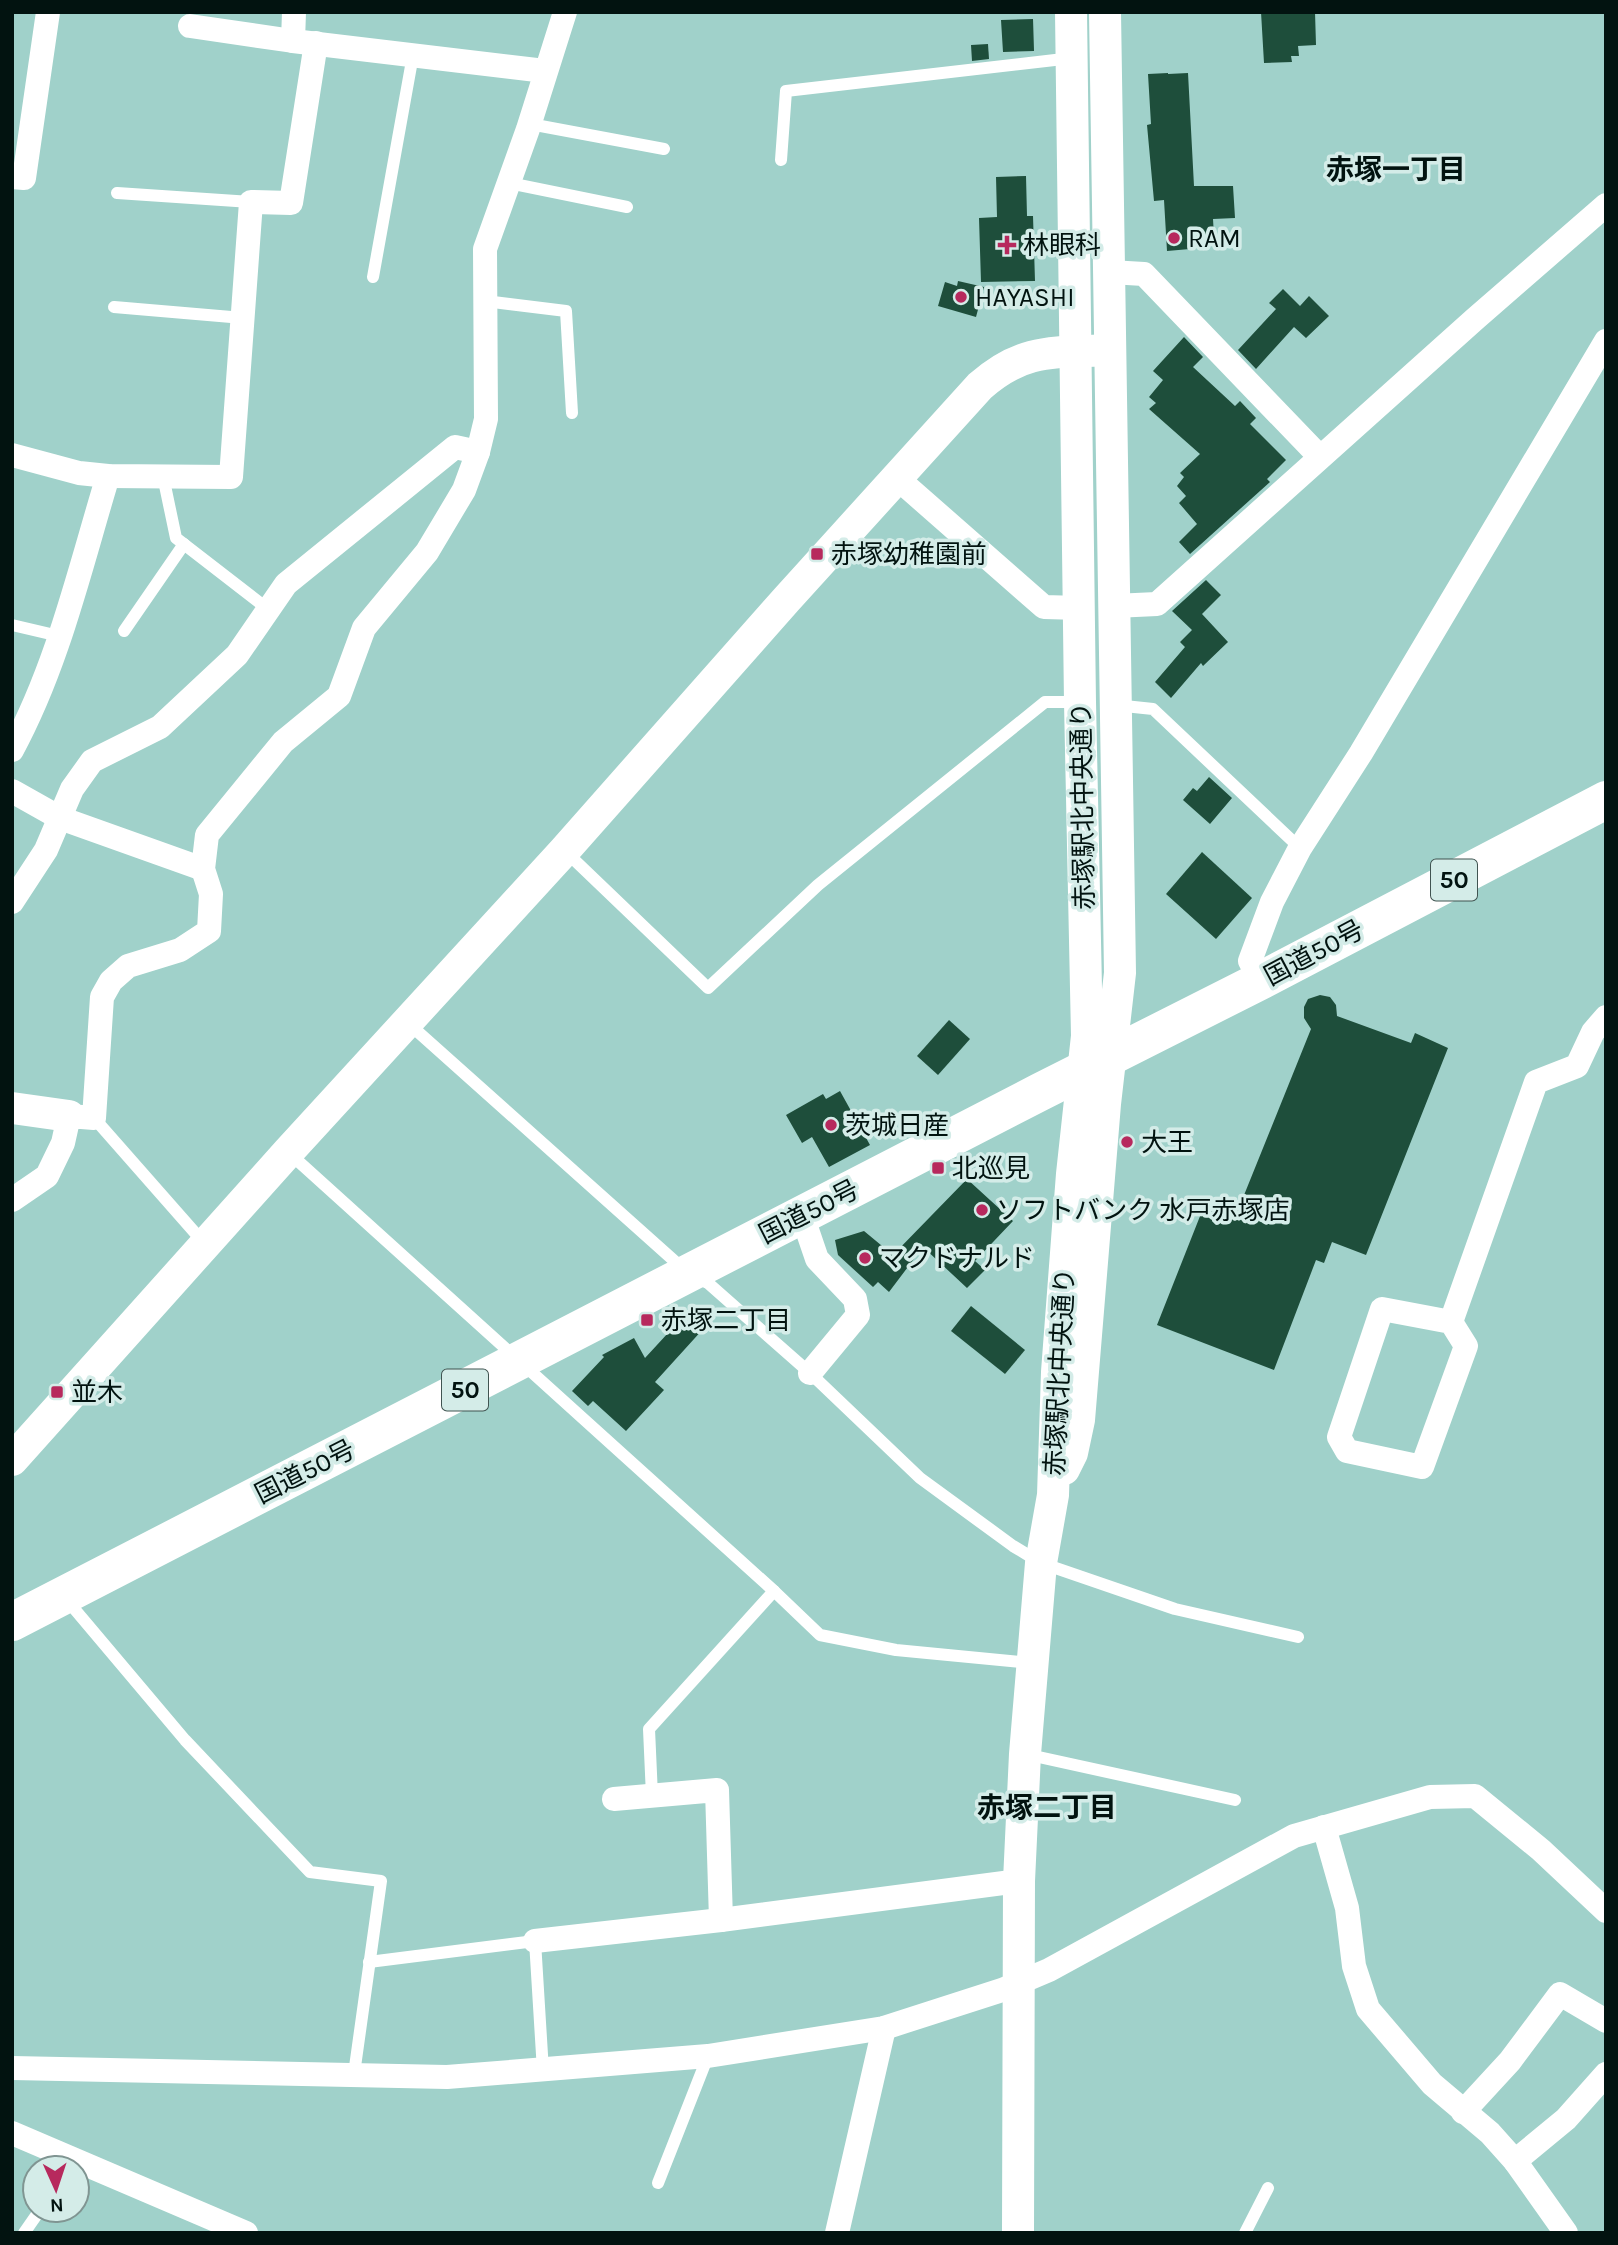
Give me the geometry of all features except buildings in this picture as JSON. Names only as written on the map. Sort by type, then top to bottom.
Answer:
[{"type":"highway","name":"国道50号","points":[[12,1622],[1260,981],[1606,800]]},
{"type":"street","points":[[12,177],[24,178],[22,114],[48,12]]},
{"type":"street","points":[[12,455],[79,472],[108,476],[231,477],[251,202],[291,203],[304,42],[294,12]]},
{"type":"street","points":[[12,1200],[47,1176],[63,1143],[82,1117],[102,998],[111,981],[128,965],[180,950],[209,931],[211,894],[203,869],[207,835],[283,742],[339,696],[364,628],[427,552],[464,490],[478,452],[485,419],[485,249],[530,124],[565,12]]},
{"type":"street","name":"赤塚駅北中央通り","points":[[1018,2233],[1019,1881],[1025,1754],[1041,1563],[1053,1495],[1072,1453],[1079,1420],[1101,1143],[1098,1063],[1088,1003],[1080,702],[1071,12]]},
{"type":"street","name":"赤塚駅北中央通り","points":[[1098,1063],[1120,973],[1105,12]]},
{"type":"street","points":[[190,26],[545,71]]},
{"type":"street","points":[[1114,606],[1157,604],[1606,205]]},
{"type":"street","points":[[1110,272],[1144,274],[1320,457]]},
{"type":"street","points":[[1260,981],[1250,961],[1272,902],[1300,848],[1361,753],[1606,341]]},
{"type":"street","points":[[12,1460],[288,1152],[565,851],[980,386],[999,369],[1031,355],[1110,350]]},
{"type":"street","points":[[12,902],[46,850],[72,789],[92,761],[160,727],[237,655],[286,584],[455,447],[478,452]]},
{"type":"street","points":[[12,750],[32,714],[108,476]]},
{"type":"street","points":[[897,478],[1044,607],[1080,608]]},
{"type":"street","points":[[1080,702],[1115,705]]},
{"type":"street","points":[[12,791],[60,818],[203,869]]},
{"type":"street","points":[[1451,1322],[1536,1082],[1577,1066],[1593,1032],[1606,1017]]},
{"type":"street","points":[[12,1108],[82,1117]]},
{"type":"street","points":[[802,1215],[817,1259],[855,1299],[859,1315],[810,1373]]},
{"type":"street","points":[[1382,1309],[1451,1322],[1466,1346],[1422,1467],[1347,1451],[1339,1437],[1382,1309]]},
{"type":"street","points":[[614,1799],[717,1790],[721,1920]]},
{"type":"street","points":[[12,2068],[447,2077],[708,2056],[884,2028],[1018,1984],[1049,1970],[1294,1836],[1430,1797],[1475,1796],[1541,1850],[1606,1911]]},
{"type":"street","points":[[1324,1827],[1347,1908],[1354,1966],[1368,2009],[1432,2084],[1490,2133],[1515,2161],[1566,2233]]},
{"type":"street","points":[[535,1941],[1019,1881]]},
{"type":"street","points":[[1464,2112],[1510,2061],[1560,1994],[1606,2021]]},
{"type":"street","points":[[837,2233],[884,2028]]},
{"type":"street","points":[[1515,2161],[1566,2119],[1606,2074]]},
{"type":"street","points":[[12,2133],[53,2154]]},
{"type":"street","points":[[91,2171],[246,2233]]},
{"type":"lane","points":[[373,277],[413,55]]},
{"type":"lane","points":[[781,160],[786,91],[1072,58]]},
{"type":"lane","points":[[530,124],[664,149]]},
{"type":"lane","points":[[509,183],[627,206]]},
{"type":"lane","points":[[117,193],[251,202]]},
{"type":"lane","points":[[485,301],[566,311],[572,413]]},
{"type":"lane","points":[[114,307],[243,318]]},
{"type":"lane","points":[[163,476],[176,538],[269,610]]},
{"type":"lane","points":[[124,631],[184,544]]},
{"type":"lane","points":[[12,625],[59,636]]},
{"type":"lane","points":[[565,851],[708,988],[818,885],[1045,702],[1080,702]]},
{"type":"lane","points":[[1115,705],[1153,709],[1300,848]]},
{"type":"lane","points":[[408,1023],[689,1274],[708,1283],[810,1373],[920,1478],[1013,1546],[1041,1563],[1175,1609],[1298,1637]]},
{"type":"lane","points":[[82,1117],[206,1246]]},
{"type":"lane","points":[[288,1152],[820,1635],[896,1650],[1032,1663]]},
{"type":"lane","points":[[652,1796],[649,1729],[774,1591]]},
{"type":"lane","points":[[64,1596],[185,1740],[310,1872],[381,1881],[354,2074]]},
{"type":"lane","points":[[1025,1754],[1235,1800]]},
{"type":"lane","points":[[369,1962],[535,1941],[543,2071]]},
{"type":"lane","points":[[658,2183],[708,2056]]},
{"type":"lane","points":[[1245,2233],[1268,2188]]},
{"type":"place","name":"RAM","points":[[1174,238]]},
{"type":"place","name":"林眼科","points":[[1007,245]]},
{"type":"place","name":"HAYASHI","points":[[961,297]]},
{"type":"place","name":"赤塚幼稚園前","points":[[817,554]]},
{"type":"place","name":"茨城日産","points":[[831,1125]]},
{"type":"place","name":"大王","points":[[1127,1142]]},
{"type":"place","name":"北巡見","points":[[938,1168]]},
{"type":"place","name":"ソフトバンク 水戸赤塚店","points":[[982,1210]]},
{"type":"place","name":"マクドナルド","points":[[865,1258]]},
{"type":"place","name":"赤塚二丁目","points":[[647,1320]]},
{"type":"place","name":"並木","points":[[57,1392]]},
{"type":"district","name":"赤塚一丁目","points":[[1396,169]]},
{"type":"district","name":"赤塚二丁目","points":[[1047,1807]]}]
